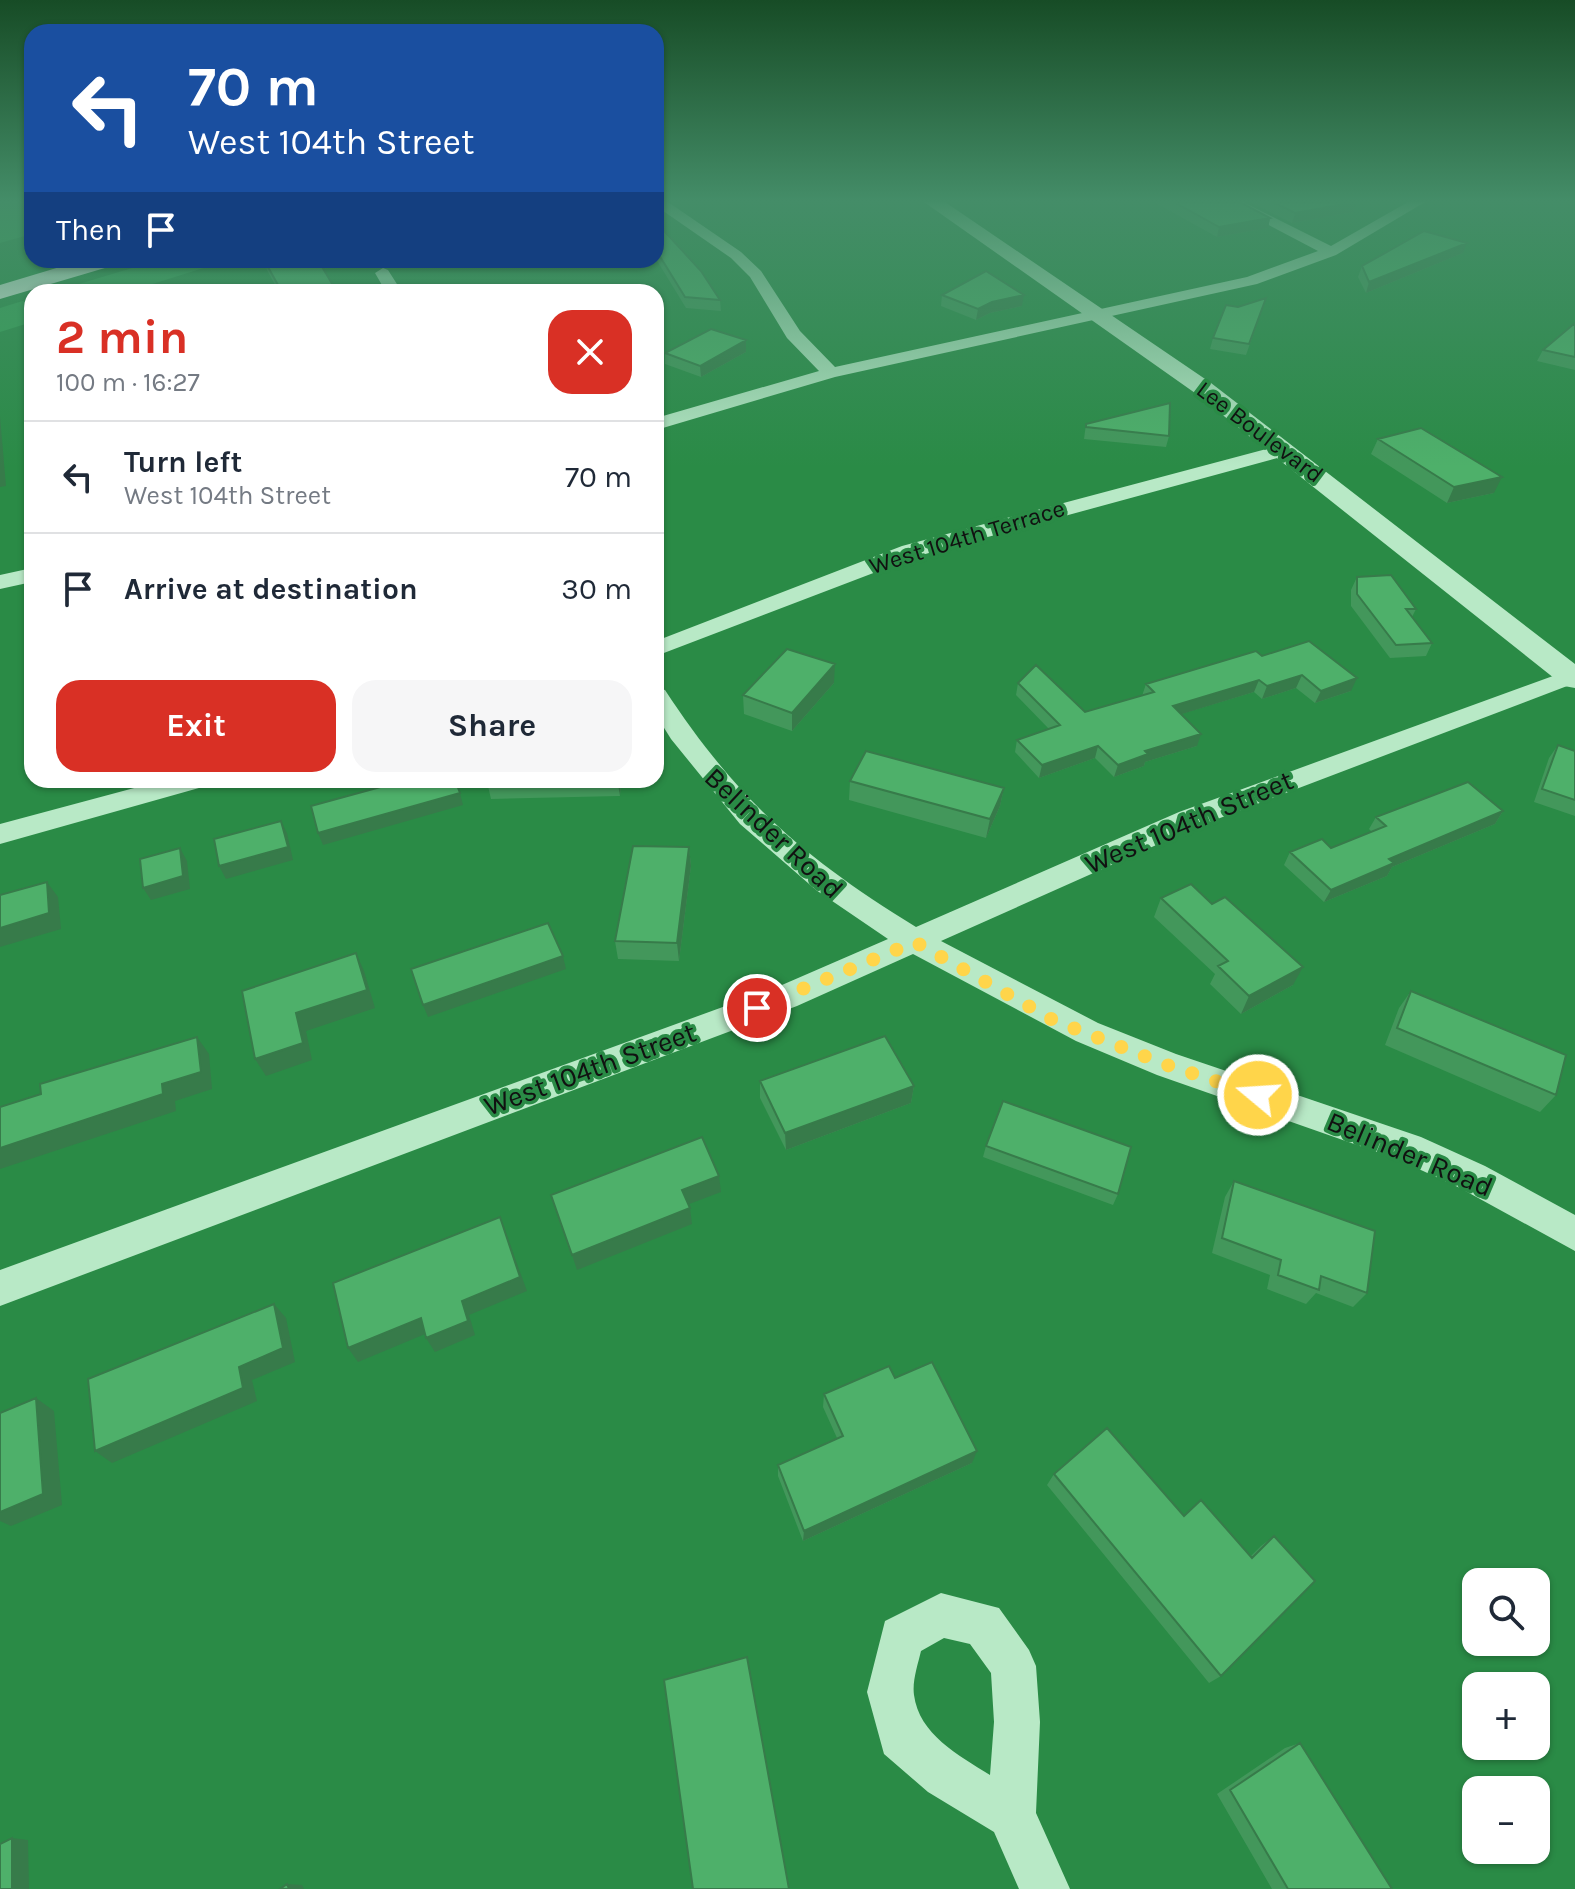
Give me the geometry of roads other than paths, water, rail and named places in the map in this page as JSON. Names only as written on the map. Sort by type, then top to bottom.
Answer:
[{"type":"street","points":[[766,290],[793,334],[831,373]]},
{"type":"street","name":"Lee Boulevard","points":[[1064,290],[1285,450],[1574,677]]},
{"type":"street","points":[[664,422],[831,373],[1209,290]]},
{"type":"street","name":"West 104th Terrace","points":[[664,646],[910,551],[1285,450]]},
{"type":"street","points":[[0,582],[24,577]]},
{"type":"street","name":"West 104th Street","points":[[0,1288],[786,997],[1189,819],[1574,677]]},
{"type":"street","name":"Belinder Road","points":[[664,708],[700,766],[738,807],[826,885],[915,942],[1053,1020],[1167,1065],[1348,1124],[1413,1149],[1527,1206],[1575,1234]]},
{"type":"street","points":[[0,834],[168,788]]},
{"type":"street","points":[[1011,1815],[1045,1889]]}]
